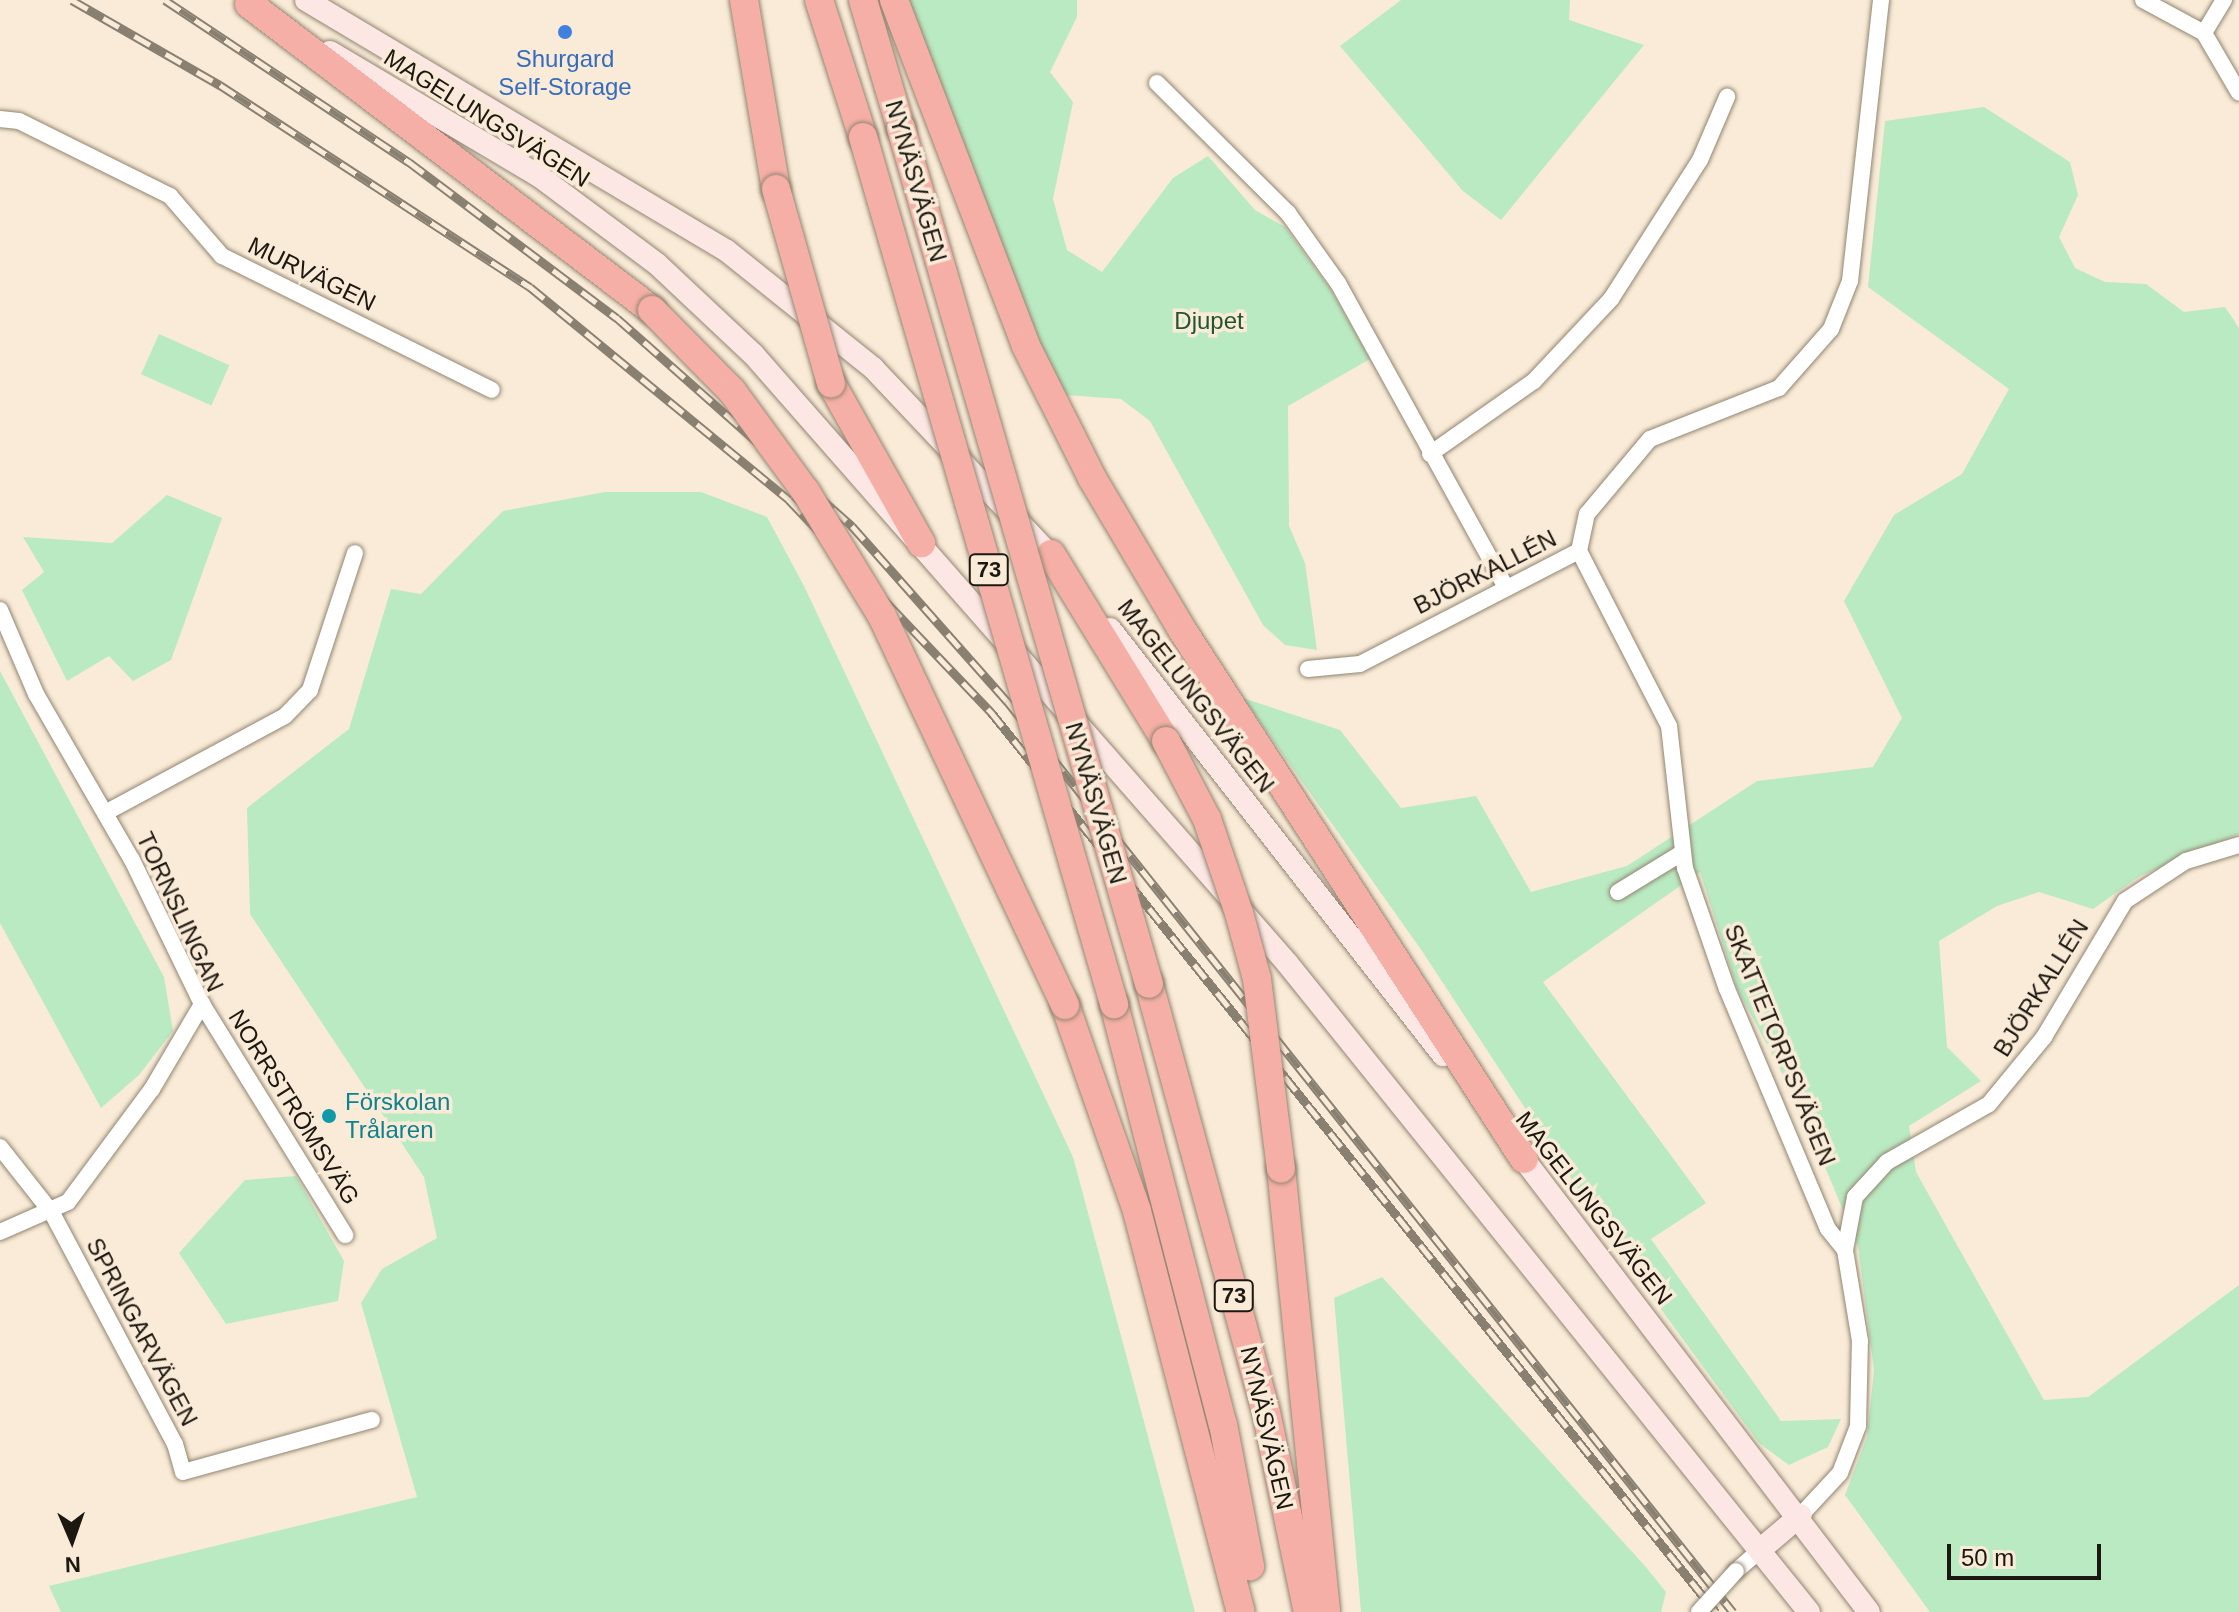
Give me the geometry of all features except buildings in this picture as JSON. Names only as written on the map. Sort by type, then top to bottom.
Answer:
[{"type":"highway","points":[[744,0],[776,189],[831,383],[921,543]]},
{"type":"highway","name":"NYNÄSVÄGEN","points":[[819,0],[863,137],[1114,1004],[1223,1424],[1258,1612]]},
{"type":"highway","name":"NYNÄSVÄGEN","points":[[863,0],[1149,984],[1265,1407],[1308,1612]]},
{"type":"highway","points":[[894,0],[935,116],[1026,346],[1092,478],[1181,628],[1524,1159]]},
{"type":"highway","points":[[246,2],[652,310],[732,391],[806,492],[882,616],[1065,1005],[1137,1211],[1241,1612]]},
{"type":"highway","points":[[1051,554],[1166,741],[1207,819],[1247,939],[1281,1168],[1326,1612]]},
{"type":"street","name":"MAGELUNGSVÄGEN","points":[[306,0],[727,251],[873,368],[1051,554],[1801,1515],[1869,1612]]},
{"type":"street","name":"BJÖRKALLÉN","points":[[1308,669],[1360,664],[1579,551],[1587,514],[1650,439],[1779,388],[1831,329],[1850,281],[1881,0]]},
{"type":"street","points":[[2143,0],[2204,33],[2239,93]]},
{"type":"street","points":[[2204,33],[2224,0]]},
{"type":"street","name":"MAGELUNGSVÄGEN","points":[[246,2],[539,176],[657,264],[753,354],[1287,963],[1809,1612]]},
{"type":"street","points":[[1157,83],[1288,213],[1338,283],[1506,587]]},
{"type":"street","points":[[1430,454],[1534,381],[1611,299],[1700,160],[1727,97]]},
{"type":"street","name":"MURVÄGEN","points":[[0,119],[19,121],[170,196],[222,256],[492,390]]},
{"type":"street","name":"SKATTETORPSVÄGEN","points":[[1579,551],[1669,726],[1682,853],[1727,989],[1828,1229],[1845,1250]]},
{"type":"street","points":[[105,813],[285,716],[310,690],[355,553]]},
{"type":"street","name":"TORNSLINGAN","points":[[0,610],[36,694],[105,813],[202,1004],[87,1179],[52,1213],[0,1232]]},
{"type":"street","name":"BJÖRKALLÉN","points":[[1801,1515],[1840,1473],[1858,1426],[1860,1341],[1845,1250],[1855,1197],[1868,1177],[2000,1092],[2044,1037],[2125,901],[2186,861],[2239,845]]},
{"type":"street","points":[[1618,892],[1682,853]]},
{"type":"street","name":"NORRSTRÖMSVÄG","points":[[202,1004],[345,1235]]},
{"type":"street","points":[[0,1147],[52,1213]]},
{"type":"street","name":"SPRINGARVÄGEN","points":[[52,1213],[175,1444],[183,1472],[372,1420]]},
{"type":"street","points":[[1699,1612],[1736,1571],[1801,1515]]},
{"type":"green space","name":"Djupet","points":[[908,0],[1077,0],[1077,17],[1050,72],[1073,102],[1053,199],[1067,250],[1102,272],[1173,178],[1208,156],[1255,210],[1285,227],[1331,290],[1370,359],[1288,406],[1289,526],[1305,563],[1317,650],[1285,645],[1263,625],[1150,421],[1121,399],[1066,395],[1025,315]]},
{"type":"green space","points":[[1401,0],[1570,0],[1569,20],[1644,45],[1501,220],[1463,191],[1340,46]]},
{"type":"green space","points":[[1984,107],[2070,162],[2078,195],[2059,237],[2075,268],[2105,282],[2146,284],[2184,312],[2225,307],[2239,328],[2239,834],[2140,876],[2093,909],[2039,892],[1997,906],[1939,941],[1947,1047],[1981,1081],[1909,1126],[1916,1172],[2044,1400],[2088,1397],[2239,1285],[2239,1612],[1930,1612],[1845,1495],[1867,1437],[1874,1370],[1858,1246],[1800,1107],[1737,988],[1700,872],[1543,982],[1706,1203],[1651,1239],[1781,1421],[1841,1419],[1828,1447],[1789,1465],[1759,1443],[1622,1256],[1422,951],[1243,698],[1340,730],[1401,808],[1476,796],[1531,892],[1627,866],[1757,781],[1873,767],[1902,718],[1844,601],[1894,515],[1962,474],[2009,389],[1868,287],[1885,121]]},
{"type":"green space","points":[[159,334],[229,365],[211,406],[141,374]]},
{"type":"green space","points":[[605,492],[701,492],[767,517],[804,586],[1073,1157],[1195,1612],[61,1612],[49,1586],[417,1497],[361,1303],[382,1269],[437,1238],[424,1177],[250,914],[247,808],[349,729],[391,589],[421,594],[503,511]]},
{"type":"green space","points":[[167,495],[222,518],[171,660],[133,681],[109,656],[67,681],[22,590],[44,572],[23,537],[112,543]]},
{"type":"green space","points":[[0,671],[164,977],[173,1031],[139,1075],[101,1108],[0,923]]},
{"type":"green space","points":[[296,1176],[344,1261],[338,1301],[226,1324],[179,1253],[245,1180]]},
{"type":"green space","points":[[1382,1277],[1645,1566],[1666,1592],[1661,1612],[1361,1612],[1334,1298]]},
{"type":"railway","points":[[72,0],[220,85],[530,287],[789,500],[991,712],[1716,1612]]},
{"type":"railway","points":[[165,0],[409,162],[617,318],[852,526],[1007,701],[1733,1612]]},
{"type":"place","name":"Shurgard Self-Storage","points":[[565,32]]},
{"type":"place","name":"Förskolan Trålaren","points":[[329,1116]]}]
